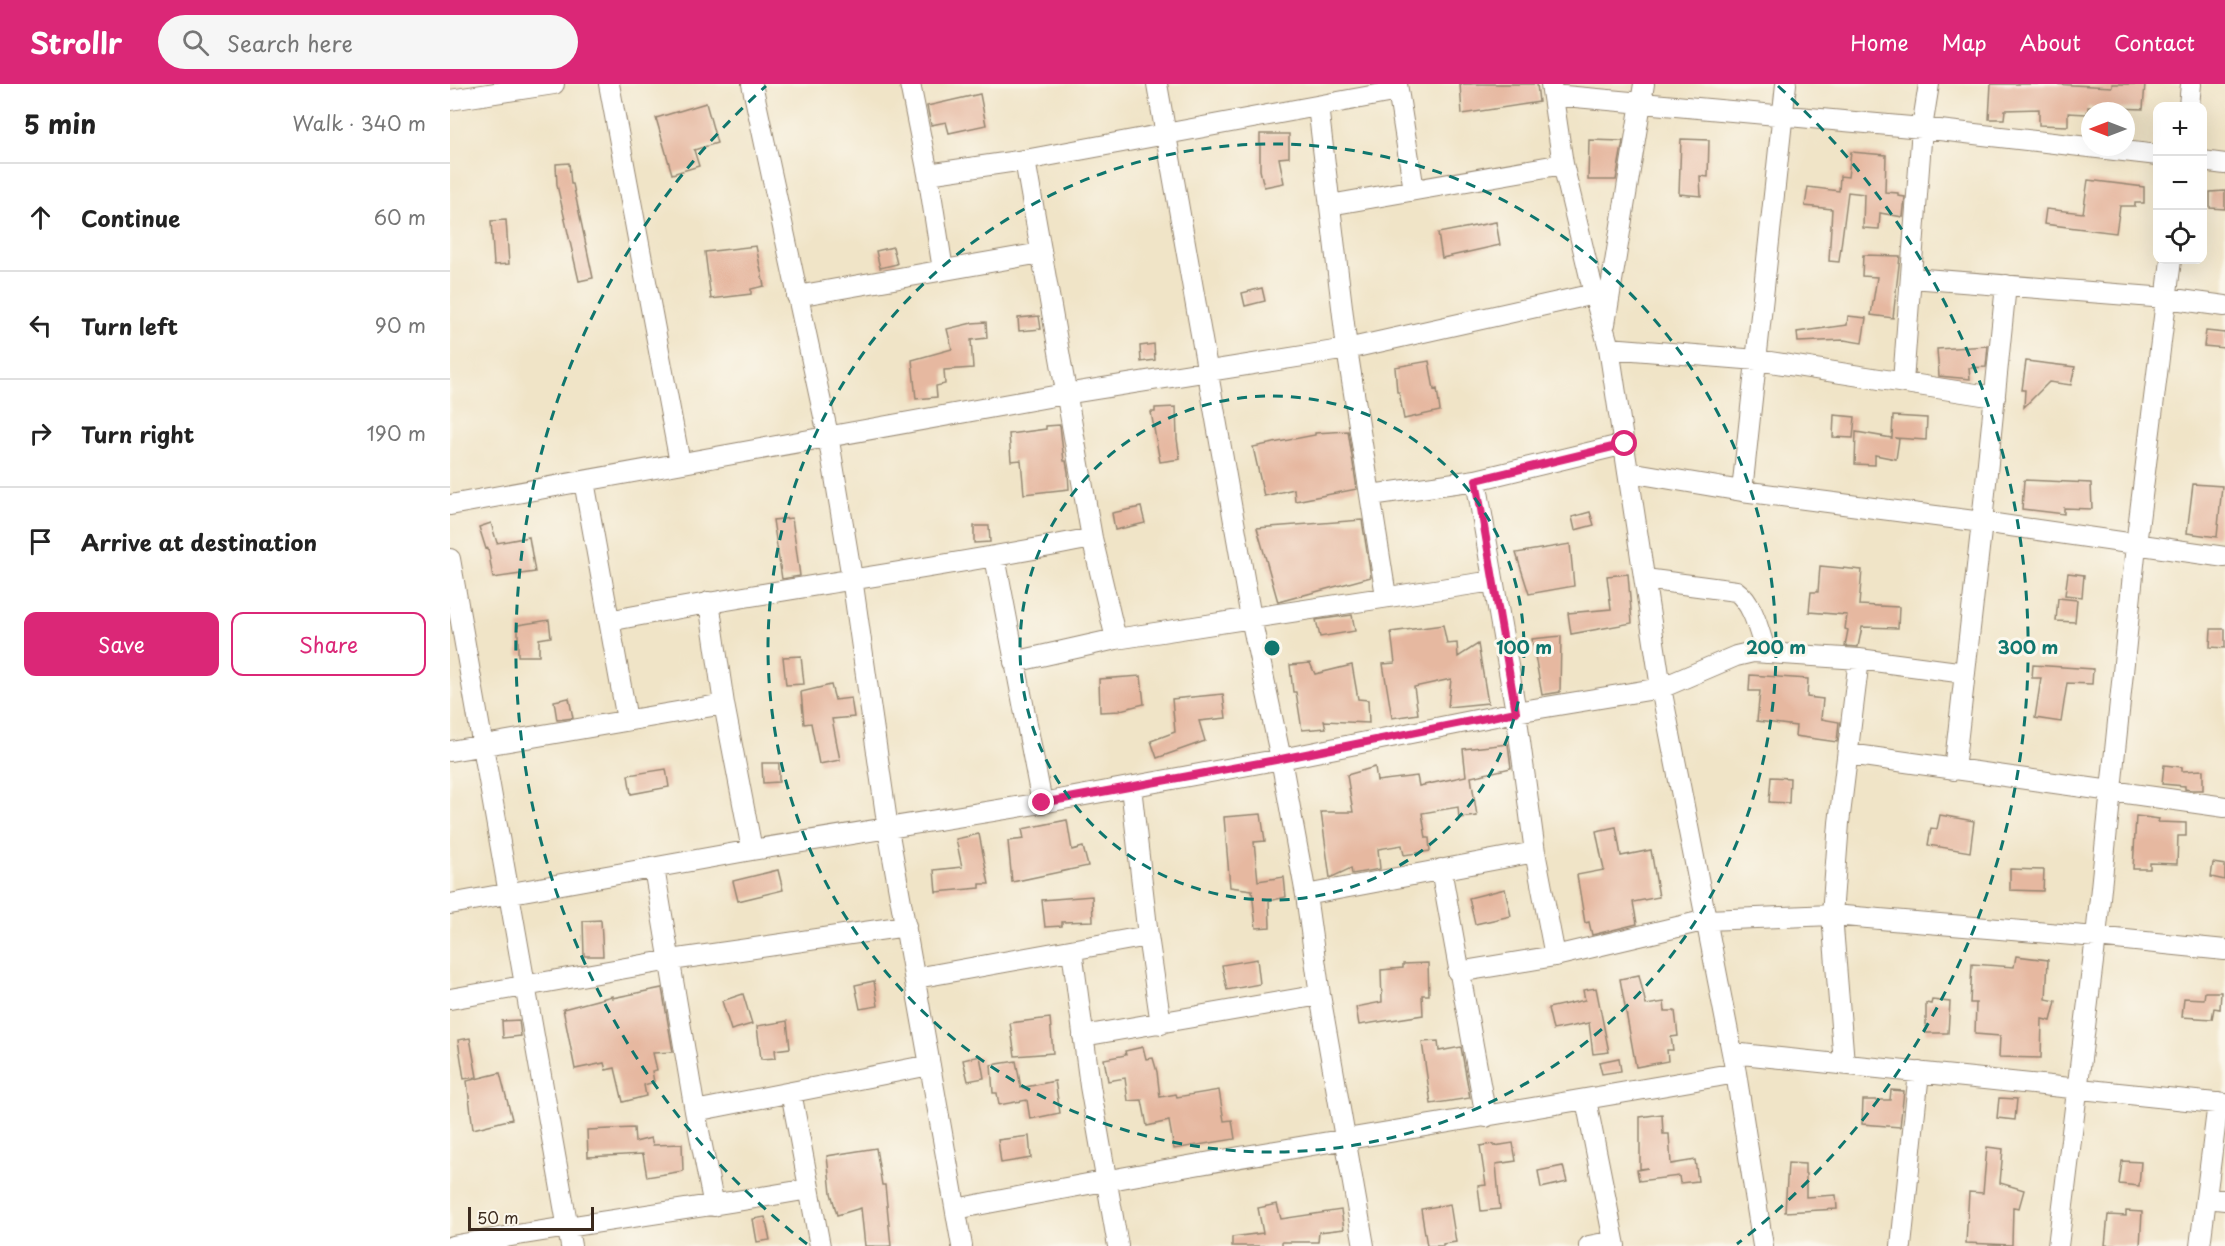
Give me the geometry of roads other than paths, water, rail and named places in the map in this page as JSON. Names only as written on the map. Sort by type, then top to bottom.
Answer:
[{"type":"street","points":[[450,100],[498,88],[554,84]]},
{"type":"street","points":[[609,84],[680,463]]},
{"type":"street","points":[[752,84],[828,435],[852,578],[888,829],[962,1246]]},
{"type":"street","points":[[910,84],[928,174],[943,270]]},
{"type":"street","points":[[1157,84],[1251,618],[1281,759],[1306,895],[1320,995],[1364,1246]]},
{"type":"street","points":[[1742,491],[1786,84]]},
{"type":"street","points":[[1903,382],[1922,128],[1929,84]]},
{"type":"street","points":[[2189,102],[2191,84]]},
{"type":"street","points":[[928,174],[1025,160],[1318,106],[1397,88],[1414,190]]},
{"type":"street","points":[[1763,1246],[1736,1073],[1661,688],[1607,339],[1563,164],[1552,89],[1643,93],[1782,115],[1922,128],[2153,155]]},
{"type":"street","points":[[1607,339],[1643,93]]},
{"type":"street","points":[[1318,106],[1347,349],[1386,596]]},
{"type":"street","points":[[1025,160],[1092,538],[1116,639]]},
{"type":"street","points":[[2207,162],[2225,164]]},
{"type":"street","points":[[1330,204],[1563,164]]},
{"type":"street","points":[[797,296],[1041,253]]},
{"type":"street","points":[[2058,1246],[2079,1089],[2136,545],[2170,264]]},
{"type":"street","points":[[1912,278],[2166,298],[2225,306]]},
{"type":"street","points":[[1954,770],[2006,285]]},
{"type":"street","points":[[450,505],[828,435],[1347,349],[1594,294]]},
{"type":"street","points":[[1607,339],[1995,397]]},
{"type":"street","points":[[1371,495],[1476,480],[1625,444]]},
{"type":"street","points":[[1629,472],[1742,491],[2225,557]]},
{"type":"street","points":[[1476,480],[1516,712],[1535,852],[1555,956]]},
{"type":"street","points":[[584,481],[627,720]]},
{"type":"street","points":[[609,621],[852,578],[995,557],[1092,538]]},
{"type":"street","points":[[995,557],[1042,803]]},
{"type":"street","points":[[450,559],[571,1246]]},
{"type":"street","points":[[1645,579],[1736,591],[1749,606],[1766,653]]},
{"type":"street","points":[[1014,663],[1116,639],[1493,581]]},
{"type":"street","points":[[709,602],[724,704],[752,850]]},
{"type":"street","points":[[450,904],[752,850],[1042,803],[1281,759],[1516,712],[1661,688],[1753,652],[1859,660],[1965,673]]},
{"type":"street","points":[[1844,1063],[1832,915],[1839,822],[1859,660]]},
{"type":"street","points":[[450,751],[724,704]]},
{"type":"street","points":[[1849,754],[2225,807]]},
{"type":"street","points":[[1131,786],[1148,936],[1161,1024]]},
{"type":"street","points":[[1306,895],[1535,852]]},
{"type":"street","points":[[654,868],[672,960],[695,1112],[714,1206]]},
{"type":"street","points":[[1440,869],[1486,1117]]},
{"type":"street","points":[[1458,972],[1555,956],[1707,920],[1832,915],[2225,950]]},
{"type":"street","points":[[450,999],[672,960],[906,926]]},
{"type":"street","points":[[916,978],[1148,936]]},
{"type":"street","points":[[1072,950],[1105,1180],[1118,1246]]},
{"type":"street","points":[[1083,1036],[1320,995]]},
{"type":"street","points":[[1732,1053],[2222,1104],[2216,1199],[2200,1246]]},
{"type":"street","points":[[695,1112],[930,1065]]},
{"type":"street","points":[[1901,1246],[1919,1072]]},
{"type":"street","points":[[956,1209],[1105,1180],[1736,1073]]},
{"type":"street","points":[[790,1092],[820,1246]]},
{"type":"street","points":[[1586,1100],[1615,1244],[1589,1246]]},
{"type":"street","points":[[452,1246],[809,1190]]}]
